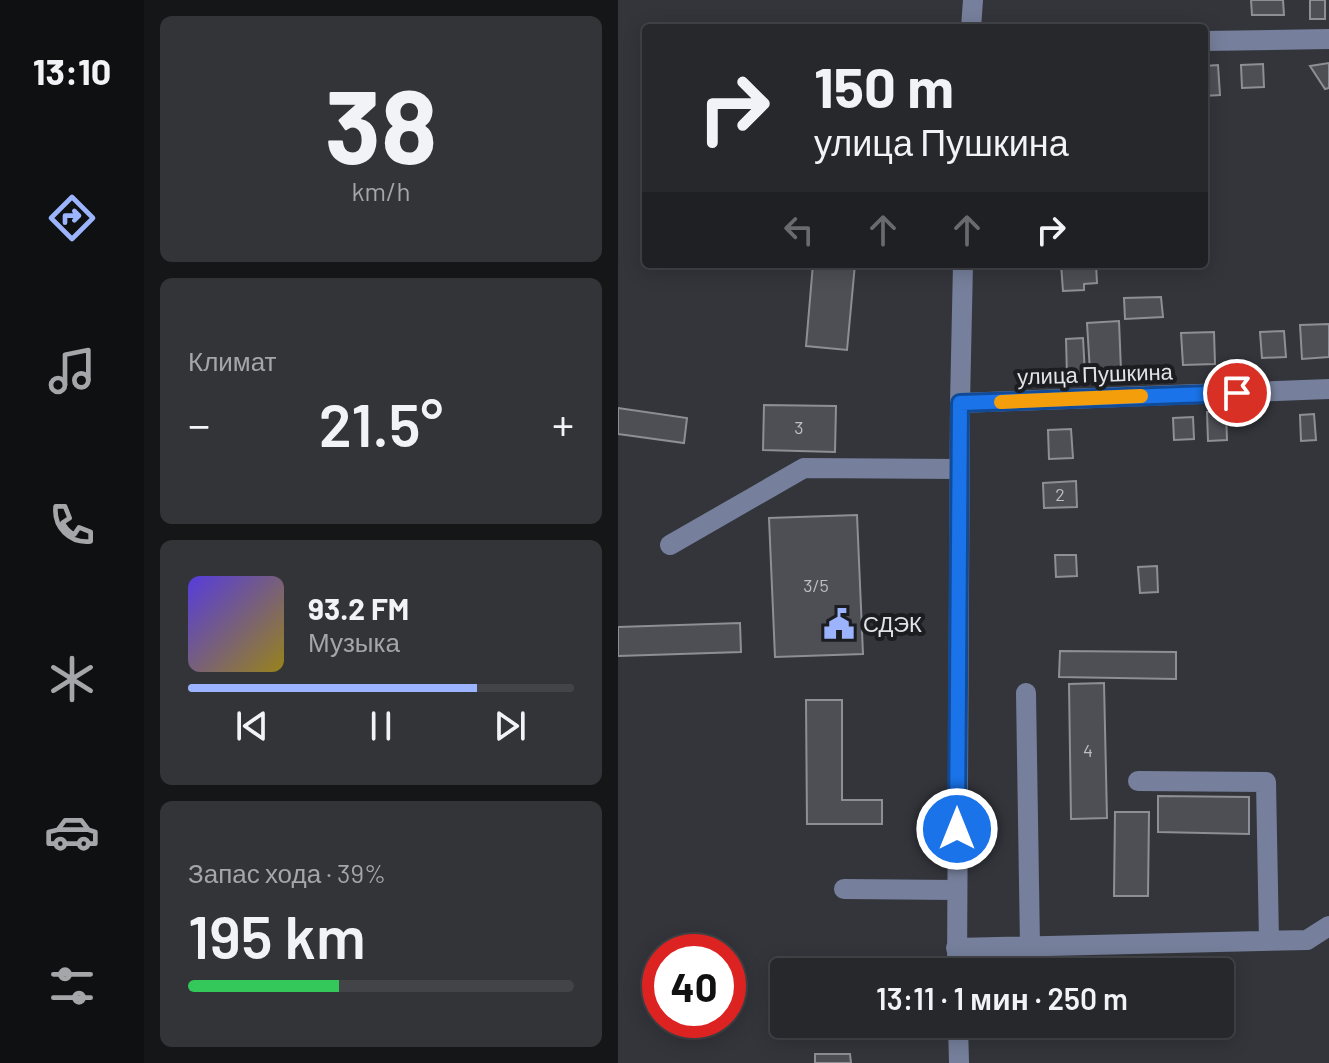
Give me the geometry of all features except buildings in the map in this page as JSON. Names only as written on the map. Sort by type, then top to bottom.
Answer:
[{"type":"street","points":[[971,24],[973,0]]},
{"type":"street","points":[[1208,41],[1329,39]]},
{"type":"street","points":[[956,958],[963,268]]},
{"type":"street","name":"улица Пушкина","points":[[960,403],[1329,389]]},
{"type":"street","points":[[670,545],[804,468],[959,469]]},
{"type":"street","points":[[1026,693],[1030,946]]},
{"type":"street","points":[[1138,781],[1266,782],[1269,941]]},
{"type":"street","points":[[844,889],[957,890]]},
{"type":"street","points":[[956,948],[1307,940],[1329,926]]},
{"type":"street","points":[[958,1038],[959,1063]]},
{"type":"slow traffic","points":[[1001,402],[1141,396]]},
{"type":"place","name":"СДЭК","points":[[839,624]]},
{"type":"route","points":[[957,829],[960,403],[1237,393]]}]
